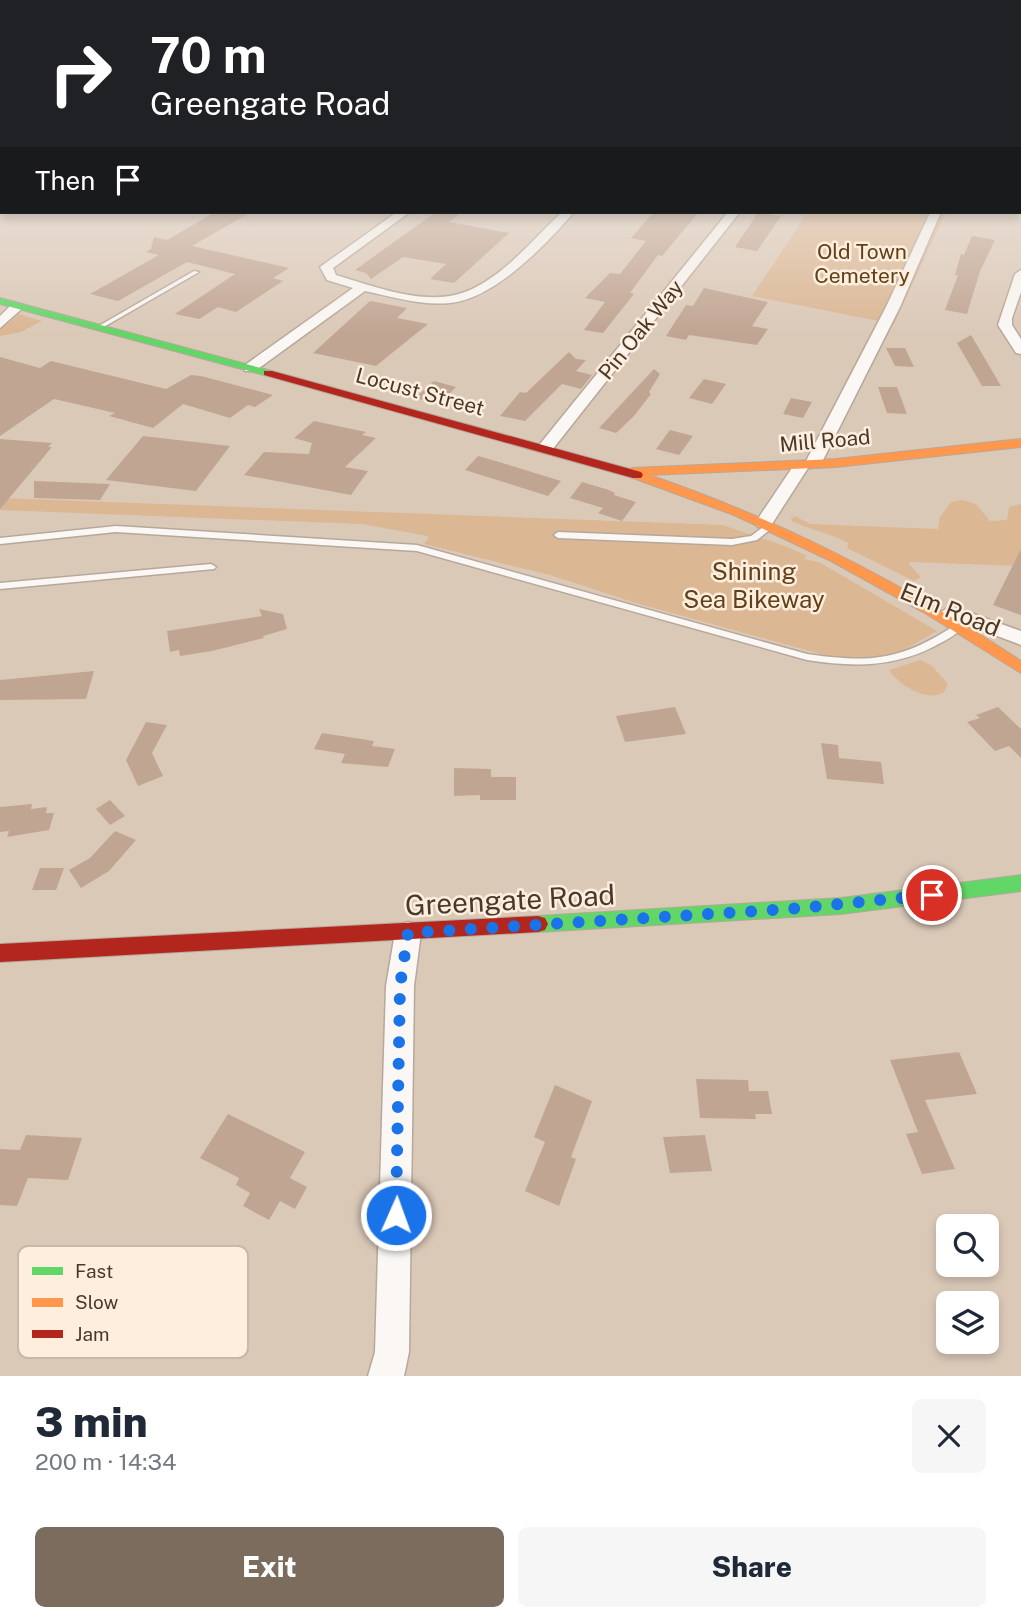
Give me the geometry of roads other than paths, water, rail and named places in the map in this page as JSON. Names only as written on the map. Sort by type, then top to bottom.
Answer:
[{"type":"main road","name":"Locust Street","points":[[0,301],[632,472],[767,525],[820,550],[960,626],[1021,668]]},
{"type":"main road","name":"Mill Road","points":[[632,472],[807,465],[1021,443]]},
{"type":"main road","name":"Greengate Road","points":[[0,953],[269,935],[408,933],[789,909],[978,891],[1021,883]]},
{"type":"street","points":[[401,214],[326,267],[331,277],[363,287],[427,299],[454,299],[472,295],[483,289],[566,214]]},
{"type":"street","name":"Pin Oak Way","points":[[546,447],[732,214]]},
{"type":"street","points":[[767,525],[807,465],[893,307],[936,214]]},
{"type":"street","points":[[1021,274],[1006,312],[1005,325],[1021,351]]},
{"type":"street","points":[[250,368],[363,287]]},
{"type":"street","points":[[0,324],[19,306]]},
{"type":"street","points":[[1005,325],[1021,323]]},
{"type":"street","name":"Elm Road","points":[[879,581],[954,614],[1021,638]]},
{"type":"street","points":[[386,1376],[392,1352],[400,986],[408,933]]},
{"type":"lane","points":[[100,327],[196,272]]},
{"type":"lane","points":[[558,535],[732,542],[754,538],[767,525]]},
{"type":"lane","points":[[0,541],[116,529],[417,548],[807,657],[840,663],[874,664],[908,656],[932,646],[960,626]]},
{"type":"lane","points":[[0,586],[211,568]]},
{"type":"park label","name":"Old Town Cemetery","points":[[862,264]]},
{"type":"park label","name":"Shining Sea Bikeway","points":[[754,586]]}]
